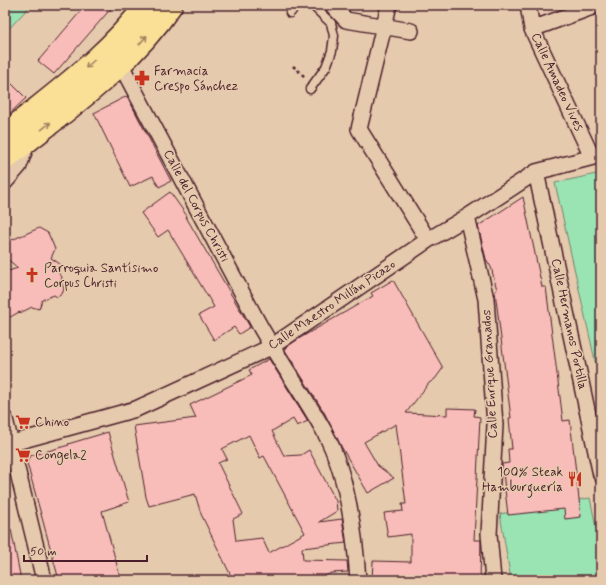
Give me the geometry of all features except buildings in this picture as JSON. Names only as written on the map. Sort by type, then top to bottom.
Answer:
[{"type":"main road","points":[[5,134],[117,39],[146,5]]},
{"type":"main road","points":[[5,159],[121,65],[161,20],[171,5]]},
{"type":"street","points":[[332,5],[346,20],[410,31]]},
{"type":"street","points":[[390,5],[359,129],[428,240]]},
{"type":"street","name":"Calle Amadeo Vives","points":[[528,5],[532,28],[596,156]]},
{"type":"street","points":[[532,28],[598,5]]},
{"type":"street","name":"Calle del Corpus Christi","points":[[121,65],[271,347],[324,431],[342,480],[352,524],[358,580]]},
{"type":"street","points":[[5,182],[19,166],[28,140]]},
{"type":"street","name":"Calle Maestro Millán Picazo","points":[[8,444],[136,409],[271,347],[428,240],[467,217],[536,172],[596,156]]},
{"type":"street","name":"Calle Hermanos Portilla","points":[[536,172],[601,475]]},
{"type":"street","name":"Calle Enrique Granados","points":[[467,217],[486,299],[496,425],[489,534],[493,580]]},
{"type":"street","points":[[5,419],[8,444],[44,580]]},
{"type":"lane","points":[[290,13],[297,5]]},
{"type":"lane","points":[[310,85],[326,67],[332,51],[334,36],[331,23],[312,5]]},
{"type":"path","points":[[293,66],[310,85]]},
{"type":"green space","points":[[5,5],[27,5],[29,7],[5,33]]},
{"type":"green space","points":[[601,173],[601,387],[555,183]]},
{"type":"green space","points":[[590,498],[601,551],[601,580],[511,580],[500,514]]},
{"type":"place","name":"Farmacia Crespo Sánchez","points":[[142,78]]},
{"type":"place","name":"Parroquia Santísimo Corpus Christi","points":[[32,275]]},
{"type":"place","name":"Chino","points":[[23,422]]},
{"type":"place","name":"Congela2","points":[[23,455]]},
{"type":"place","name":"100% Steak Hamburguería","points":[[575,479]]}]
